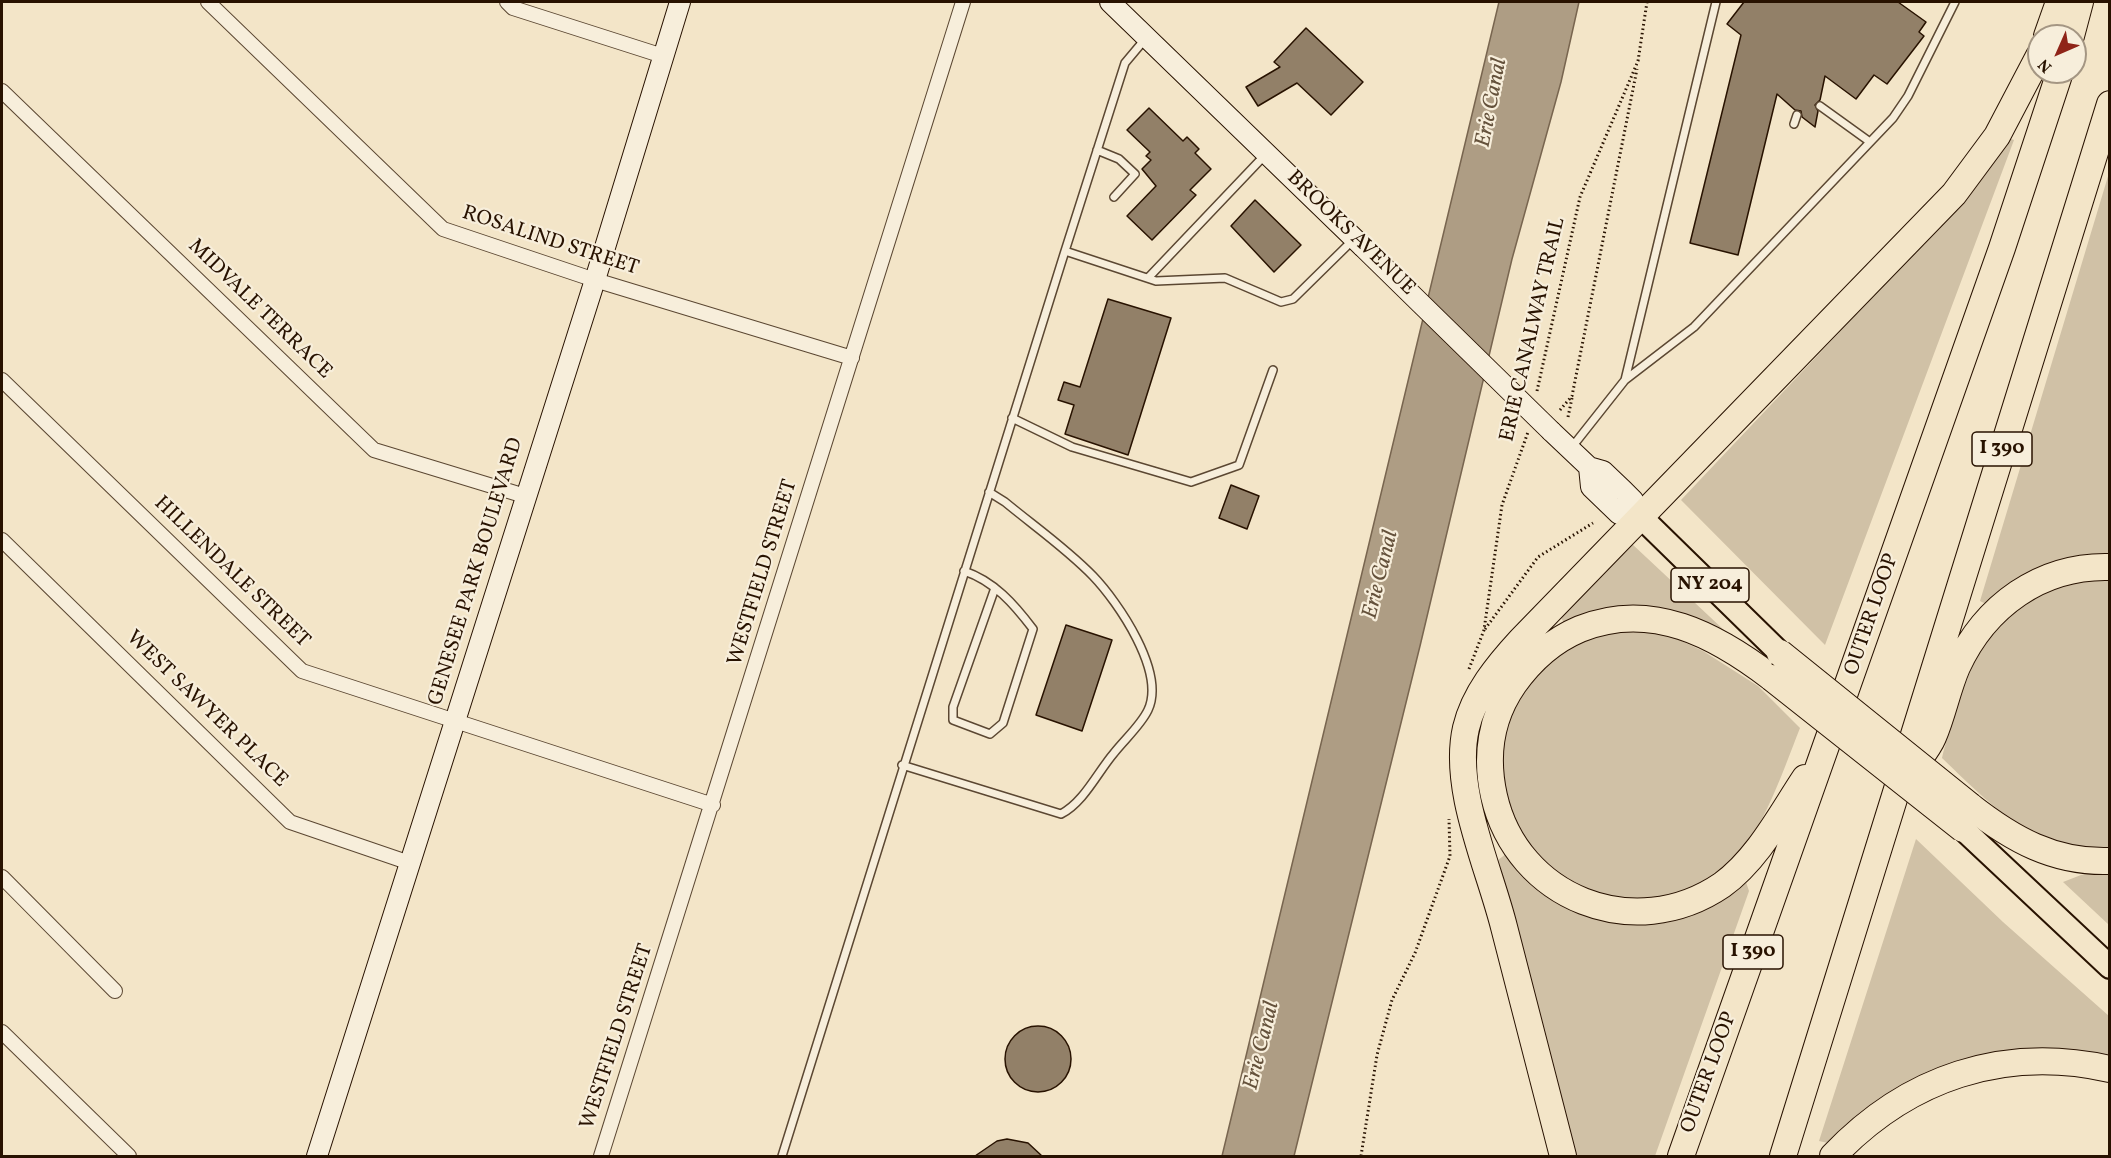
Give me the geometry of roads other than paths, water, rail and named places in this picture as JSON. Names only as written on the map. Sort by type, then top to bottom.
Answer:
[{"type":"highway","points":[[2051,24],[2059,2]]},
{"type":"highway","points":[[2074,24],[2080,2]]},
{"type":"highway","points":[[1563,1156],[1504,925],[1466,792],[1463,756],[1466,728],[1475,701],[1502,661],[1639,516],[1954,194],[1997,136],[2027,79]]},
{"type":"highway","name":"OUTER LOOP","points":[[1681,1156],[2023,189],[2056,84]]},
{"type":"highway","name":"I 390","points":[[1783,1156],[2109,104]]},
{"type":"highway","points":[[1894,794],[1932,739],[1957,667],[1970,642],[1996,611],[2021,590],[2051,576],[2085,568],[2109,567]]},
{"type":"highway","points":[[1826,748],[1743,866],[1722,885],[1681,904],[1630,912],[1605,909],[1583,901],[1537,874],[1505,833],[1491,784],[1489,760],[1491,738],[1501,707],[1517,680],[1545,651],[1563,638],[1605,621],[1629,619],[1665,621],[1689,627],[1719,642],[1966,818],[2010,835],[2038,850],[2074,859],[2109,861]]},
{"type":"highway","points":[[1780,653],[1966,818]]},
{"type":"highway","points":[[1833,1156],[1870,1121],[1902,1099],[1950,1076],[2023,1061],[2065,1062],[2109,1069]]},
{"type":"main road","name":"BROOKS AVENUE","points":[[1639,516],[1780,653]]},
{"type":"main road","points":[[1966,818],[2109,967]]},
{"type":"street","name":"ROSALIND STREET","points":[[208,2],[443,229],[595,280],[852,358]]},
{"type":"street","points":[[507,2],[513,8],[663,56]]},
{"type":"street","name":"GENESEE PARK BOULEVARD","points":[[318,1156],[595,280],[680,2]]},
{"type":"street","name":"WESTFIELD STREET","points":[[602,1156],[963,2]]},
{"type":"street","name":"BROOKS AVENUE","points":[[1110,2],[1551,431],[1589,467],[1603,471],[1623,490],[1633,500],[1639,516]]},
{"type":"street","name":"MIDVALE TERRACE","points":[[2,91],[374,450],[525,496]]},
{"type":"street","name":"HILLENDALE STREET","points":[[2,380],[302,671],[713,805]]},
{"type":"street","name":"WEST SAWYER PLACE","points":[[2,540],[290,822],[410,863]]},
{"type":"street","points":[[2,878],[115,991]]},
{"type":"street","points":[[2,1032],[129,1156]]},
{"type":"lane","points":[[1625,380],[1716,2]]},
{"type":"lane","points":[[1570,449],[1625,380],[1694,327],[1893,118],[1908,96],[1955,2]]},
{"type":"lane","points":[[782,1156],[902,765],[1125,63],[1147,37]]},
{"type":"lane","points":[[1820,106],[1870,142]]},
{"type":"lane","points":[[1794,124],[1797,115]]},
{"type":"lane","points":[[1097,150],[1119,159],[1135,174],[1114,197]]},
{"type":"lane","points":[[1148,278],[1266,153]]},
{"type":"lane","points":[[1065,251],[1155,281],[1225,278],[1281,302],[1293,299],[1359,243]]},
{"type":"lane","points":[[1012,418],[1072,447],[1191,482],[1239,465],[1273,370]]},
{"type":"lane","points":[[902,765],[1061,814],[1076,807],[1094,778],[1148,710],[1153,688],[1148,661],[1132,630],[1093,576],[1005,502],[989,492]]},
{"type":"lane","points":[[964,571],[978,576],[995,588],[1013,602],[1033,629],[1003,723],[990,734],[953,720],[953,707],[995,588]]},
{"type":"water","name":"Erie Canal","points":[[1499,2],[1579,2],[1561,82],[1512,259],[1420,646],[1294,1156],[1222,1156]]}]
